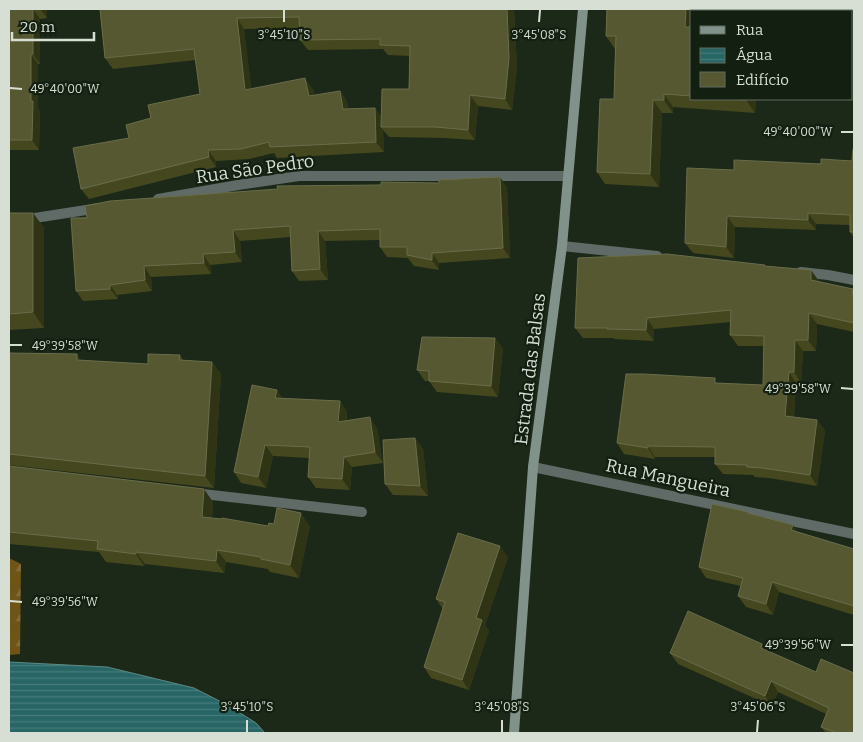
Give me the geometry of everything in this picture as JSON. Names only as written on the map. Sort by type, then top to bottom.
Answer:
[{"type":"street","name":"Estrada das Balsas","points":[[514,733],[533,467],[562,246],[582,9]]},
{"type":"street","name":"Rua São Pedro","points":[[152,200],[300,176],[568,176]]},
{"type":"street","points":[[9,222],[114,206]]},
{"type":"street","points":[[562,246],[670,258]]},
{"type":"street","points":[[788,270],[828,274],[854,280]]},
{"type":"street","name":"Rua Mangueira","points":[[533,467],[854,534]]},
{"type":"street","points":[[186,492],[362,512]]},
{"type":"green space","points":[[9,558],[21,564],[20,654],[9,655]]},
{"type":"water","points":[[9,662],[107,667],[194,688],[229,706],[256,723],[265,733],[9,733]]},
{"type":"building","points":[[9,9],[33,9],[33,54],[31,54],[32,140],[9,140]]},
{"type":"building","points":[[100,9],[507,9],[509,58],[505,99],[470,95],[468,130],[436,127],[381,127],[382,89],[409,89],[410,46],[380,45],[380,39],[300,40],[299,17],[237,18],[245,90],[305,78],[309,96],[340,91],[343,109],[375,108],[376,142],[270,147],[269,142],[241,149],[208,150],[209,157],[81,189],[73,148],[129,138],[126,125],[151,118],[148,105],[200,94],[194,49],[105,58]]},
{"type":"building","points":[[607,9],[686,9],[685,27],[690,27],[690,96],[664,94],[664,100],[653,100],[650,174],[597,172],[600,99],[614,99],[616,36],[606,36]]},
{"type":"building","points":[[853,149],[854,232],[850,232],[850,215],[808,213],[808,220],[727,216],[726,247],[685,243],[687,168],[734,170],[734,160],[821,164],[821,159],[852,161]]},
{"type":"building","points":[[500,177],[503,248],[432,253],[432,260],[407,255],[407,247],[380,247],[380,229],[318,231],[320,269],[292,271],[290,226],[233,230],[235,252],[203,254],[204,263],[144,266],[145,280],[110,285],[110,289],[76,291],[71,218],[87,218],[85,206],[110,201],[278,189],[277,186],[381,185],[381,182],[439,183],[439,180]]},
{"type":"building","points":[[9,213],[33,213],[33,312],[9,314]]},
{"type":"building","points":[[667,254],[811,270],[811,280],[853,289],[854,323],[809,313],[808,340],[795,340],[794,372],[789,372],[785,416],[817,420],[810,475],[747,467],[747,465],[715,464],[715,447],[648,446],[648,448],[617,443],[626,374],[715,378],[715,383],[763,385],[764,336],[730,335],[731,310],[647,318],[646,330],[575,328],[578,258]]},
{"type":"building","points":[[422,337],[495,338],[491,386],[429,381],[429,371],[417,370]]},
{"type":"building","points":[[9,353],[77,354],[77,360],[148,364],[148,354],[180,355],[179,360],[212,362],[205,476],[9,454]]},
{"type":"building","points":[[252,385],[277,390],[275,398],[340,401],[338,422],[370,417],[375,452],[344,457],[342,479],[308,477],[310,447],[265,445],[258,477],[234,472]]},
{"type":"building","points":[[415,438],[420,486],[385,484],[383,440]]},
{"type":"building","points":[[9,466],[204,489],[202,517],[222,518],[268,526],[269,523],[274,524],[277,508],[301,513],[290,565],[261,559],[261,557],[217,550],[216,561],[136,552],[136,554],[97,549],[98,541],[9,532]]},
{"type":"building","points":[[712,504],[793,525],[791,530],[854,549],[854,606],[772,582],[766,604],[738,596],[743,578],[699,567]]},
{"type":"building","points":[[458,533],[500,546],[476,618],[482,620],[462,680],[424,667],[445,602],[436,599]]},
{"type":"building","points":[[688,611],[762,644],[761,648],[816,672],[821,659],[854,673],[854,733],[837,733],[821,727],[829,708],[771,681],[765,696],[670,653]]}]
